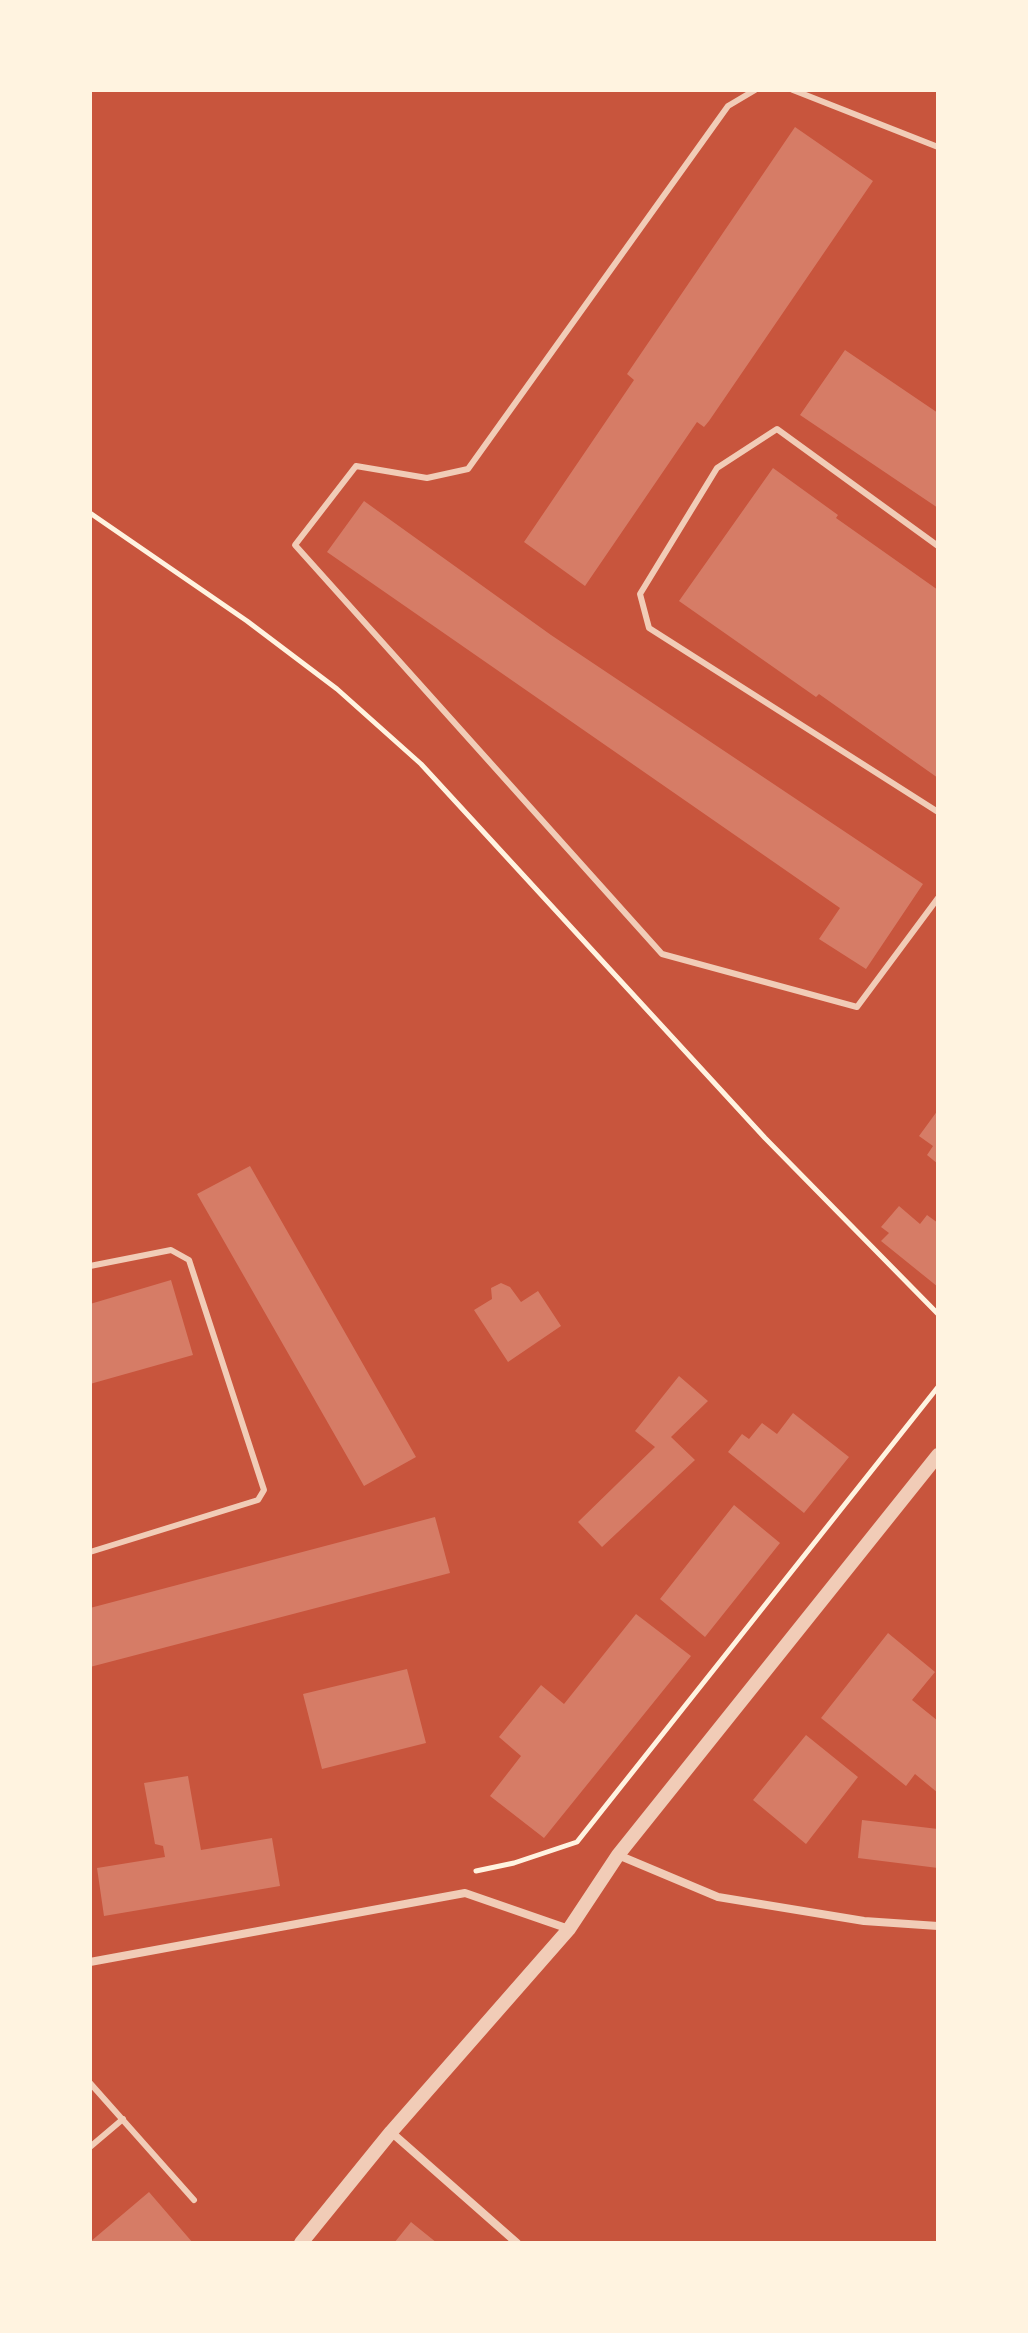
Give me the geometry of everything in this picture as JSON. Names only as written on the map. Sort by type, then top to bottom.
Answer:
[{"type":"street","points":[[301,2243],[391,2132],[569,1929],[618,1855],[938,1455]]},
{"type":"street","points":[[618,1855],[718,1897],[864,1921],[938,1926]]},
{"type":"street","points":[[90,1962],[465,1893],[569,1929]]},
{"type":"street","points":[[391,2132],[517,2243]]},
{"type":"lane","points":[[755,90],[728,106],[468,469],[427,478],[356,466],[295,545],[662,954],[857,1007],[938,898]]},
{"type":"lane","points":[[793,90],[938,147]]},
{"type":"lane","points":[[938,546],[777,429],[717,468],[640,594],[649,628],[938,812]]},
{"type":"lane","points":[[90,1266],[171,1250],[189,1260],[264,1490],[258,1500],[90,1552]]},
{"type":"lane","points":[[90,2083],[194,2200]]},
{"type":"lane","points":[[90,2147],[123,2119]]},
{"type":"path","points":[[90,513],[247,621],[326,680],[421,764],[765,1138],[938,1314]]},
{"type":"path","points":[[469,1872],[514,1863],[577,1842],[938,1387]]},
{"type":"building","points":[[795,127],[873,181],[709,421],[704,427],[697,422],[585,586],[524,542],[634,380],[627,374]]},
{"type":"building","points":[[845,350],[938,413],[938,508],[800,415]]},
{"type":"building","points":[[773,468],[838,515],[836,518],[938,590],[938,778],[679,601]]},
{"type":"building","points":[[364,501],[551,635],[923,884],[866,969],[819,939],[840,908],[327,552]]},
{"type":"building","points":[[938,1110],[938,1164],[927,1155],[933,1146],[919,1136]]},
{"type":"building","points":[[250,1166],[416,1457],[364,1486],[197,1194]]},
{"type":"building","points":[[899,1206],[920,1224],[927,1215],[938,1223],[938,1287],[881,1241],[889,1233],[881,1227]]},
{"type":"building","points":[[171,1280],[193,1355],[90,1384],[90,1304]]},
{"type":"building","points":[[501,1283],[510,1287],[521,1302],[538,1291],[561,1326],[508,1362],[474,1310],[492,1299],[491,1288]]},
{"type":"building","points":[[679,1376],[708,1401],[671,1437],[695,1460],[602,1547],[578,1522],[655,1447],[635,1431]]},
{"type":"building","points":[[793,1413],[849,1457],[804,1513],[728,1452],[742,1434],[749,1439],[762,1423],[777,1434]]},
{"type":"building","points":[[734,1505],[780,1543],[705,1637],[660,1599]]},
{"type":"building","points":[[435,1517],[450,1573],[90,1667],[90,1608]]},
{"type":"building","points":[[636,1614],[691,1656],[544,1838],[490,1796],[521,1756],[499,1737],[541,1685],[564,1704]]},
{"type":"building","points":[[888,1633],[935,1672],[912,1700],[938,1721],[938,1793],[915,1774],[906,1786],[821,1718]]},
{"type":"building","points":[[407,1669],[426,1743],[322,1769],[303,1694]]},
{"type":"building","points":[[806,1735],[858,1777],[806,1844],[753,1800]]},
{"type":"building","points":[[188,1776],[201,1850],[272,1838],[280,1886],[104,1916],[97,1868],[165,1857],[163,1846],[155,1844],[144,1783]]},
{"type":"building","points":[[862,1820],[938,1829],[938,1868],[858,1858]]},
{"type":"building","points":[[149,2192],[193,2243],[90,2243],[90,2242]]},
{"type":"building","points":[[411,2222],[437,2243],[394,2243]]}]
